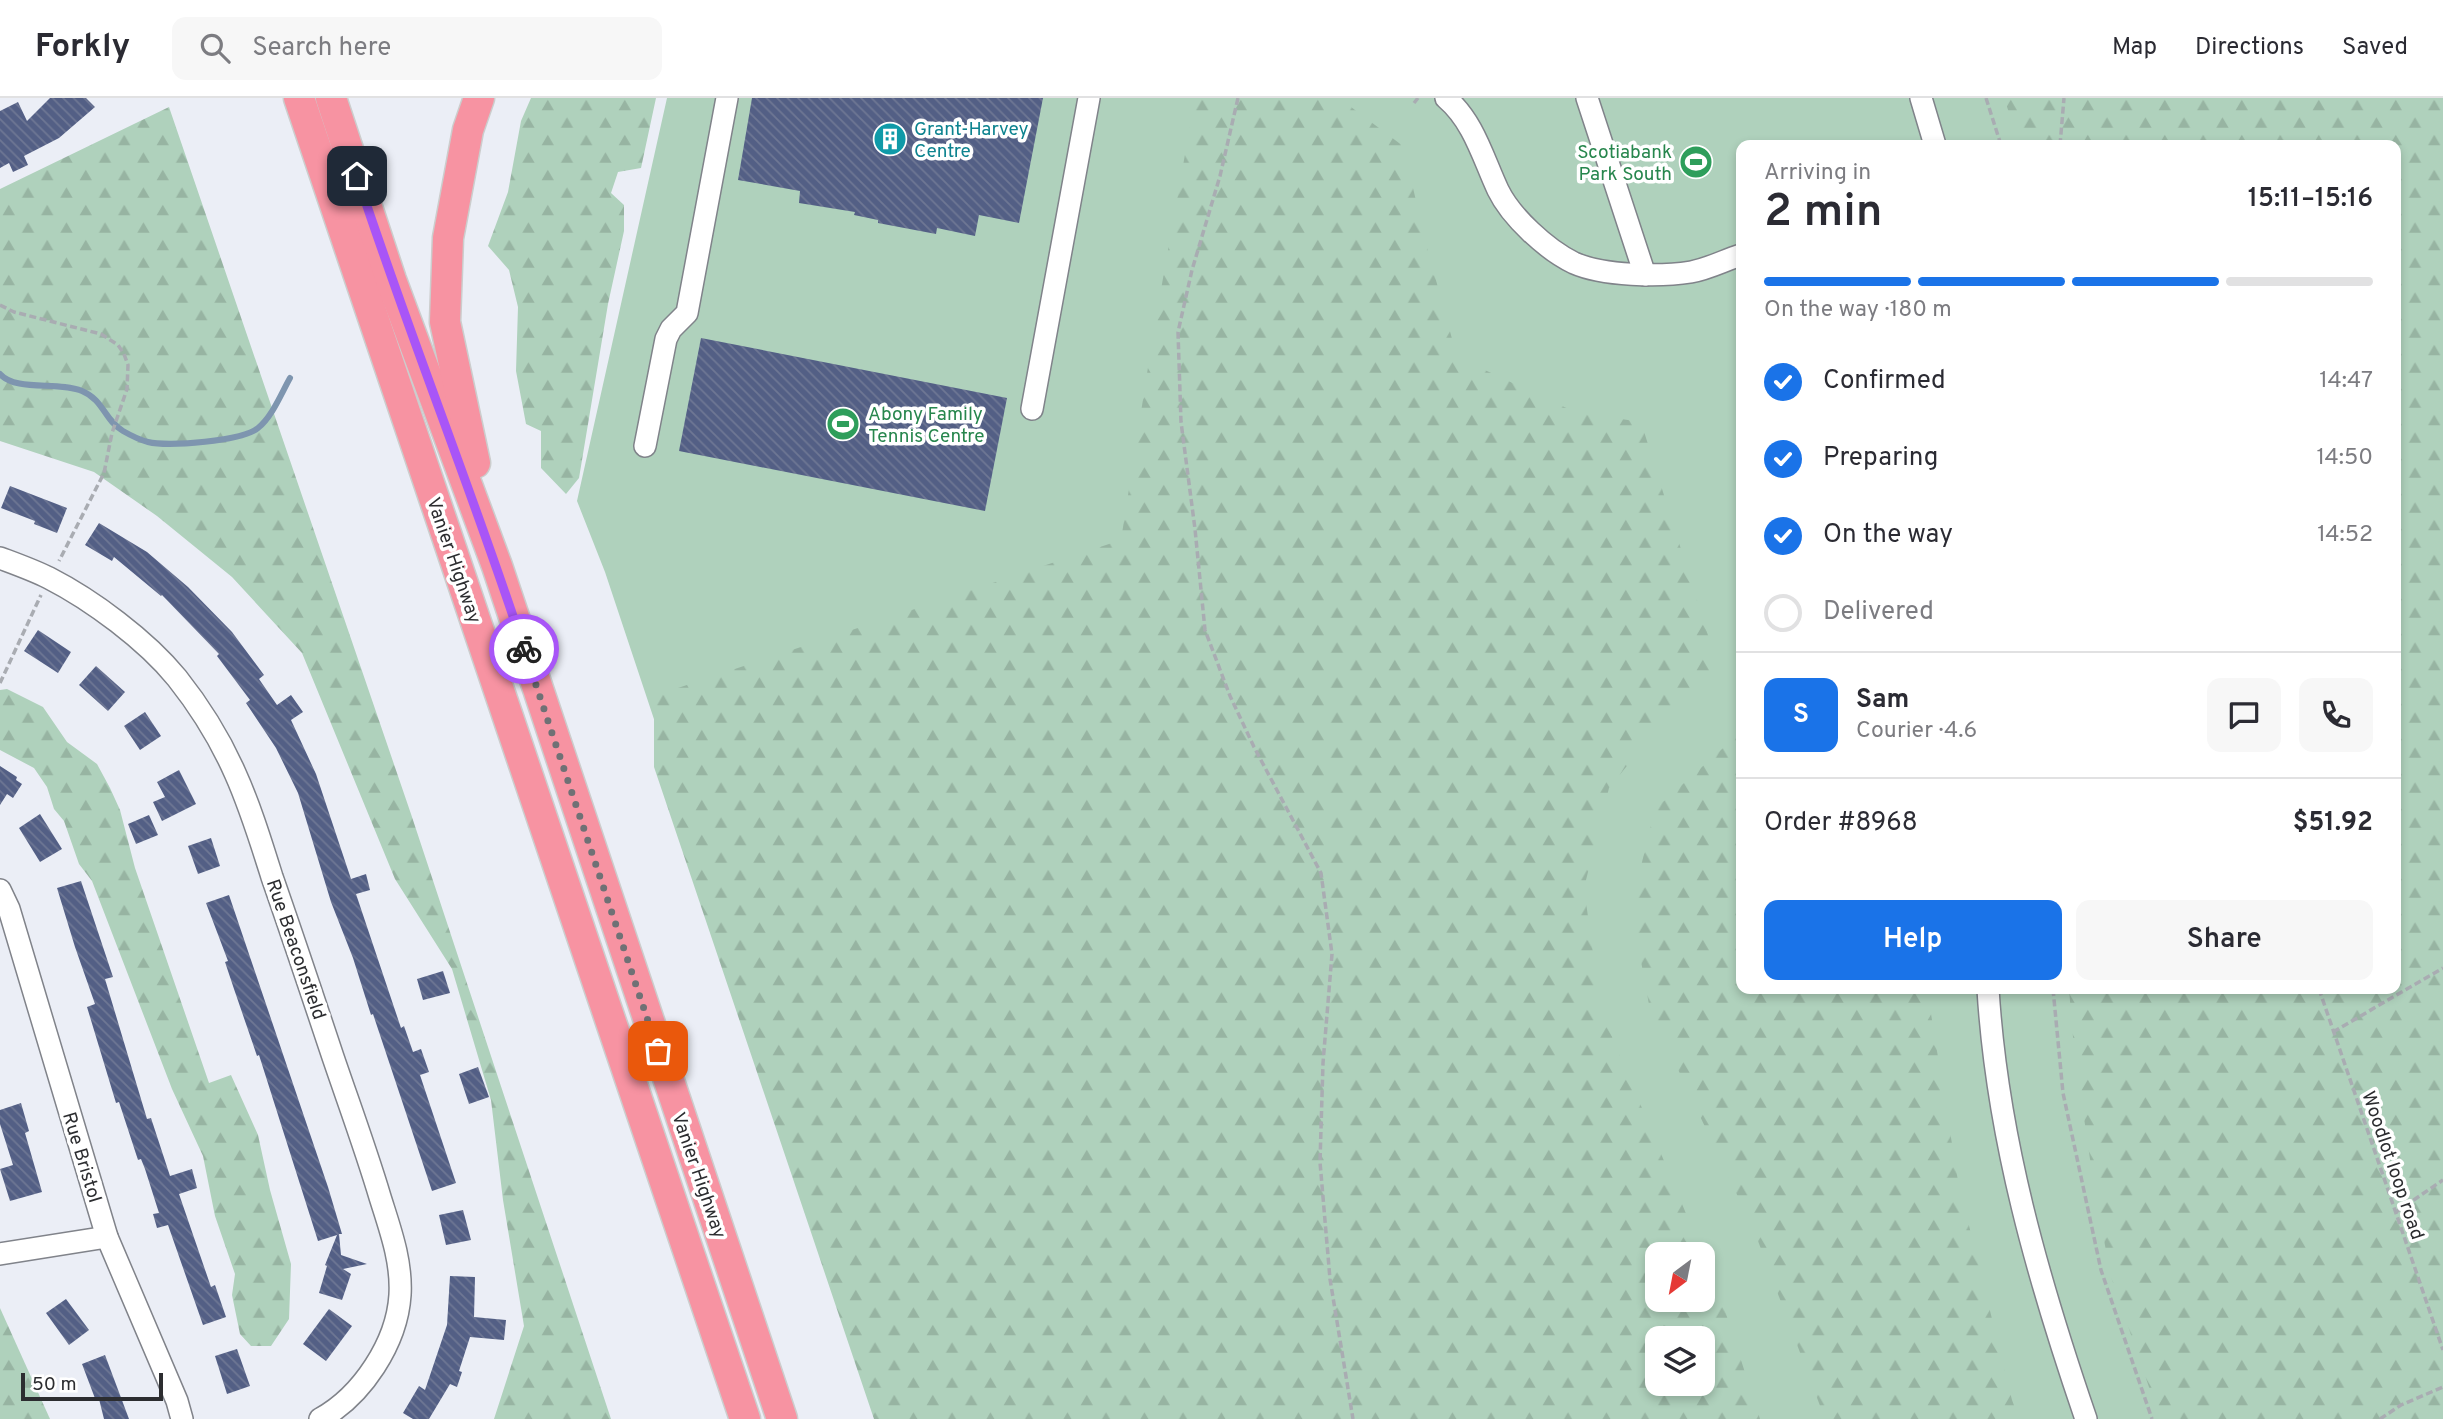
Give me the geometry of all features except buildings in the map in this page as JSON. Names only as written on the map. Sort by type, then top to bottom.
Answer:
[{"type":"highway","name":"Vanier Highway","points":[[299,98],[745,1419]]},
{"type":"highway","name":"Vanier Highway","points":[[331,98],[391,280],[497,566],[782,1419]]},
{"type":"highway","points":[[479,98],[468,130],[448,237],[445,322],[497,566]]},
{"type":"street","points":[[645,446],[666,339],[671,329],[687,313],[727,98]]},
{"type":"street","points":[[1032,409],[1089,98]]},
{"type":"street","points":[[1446,98],[1458,111],[1482,148],[1499,192],[1525,226],[1575,264],[1645,275],[1691,272],[1736,257]]},
{"type":"street","points":[[1587,98],[1645,275]]},
{"type":"street","points":[[1921,98],[1934,140]]},
{"type":"street","name":"Rue Beaconsfield","points":[[0,558],[49,578],[96,607],[139,640],[176,676],[224,750],[252,817],[375,1181],[400,1269],[398,1310],[375,1365],[342,1404],[320,1419]]},
{"type":"street","name":"Rue Bristol","points":[[0,890],[9,909],[107,1237],[172,1389],[182,1419]]},
{"type":"street","points":[[1988,994],[1997,1079],[2011,1162],[2033,1254],[2058,1339],[2086,1419]]},
{"type":"street","points":[[0,1254],[107,1237]]},
{"type":"path","points":[[1238,98],[1178,332],[1181,422],[1205,629],[1230,696],[1321,873],[1332,954],[1323,1063],[1320,1161],[1330,1279],[1353,1419]]},
{"type":"path","points":[[1414,103],[1418,98]]},
{"type":"path","points":[[1986,98],[1999,140]]},
{"type":"path","points":[[2060,140],[2064,98]]},
{"type":"path","points":[[0,305],[14,312],[79,326],[101,334],[118,345],[124,354],[129,376],[112,433]]},
{"type":"path","points":[[2401,992],[2443,968]]},
{"type":"path","points":[[2053,994],[2063,1093],[2101,1270],[2152,1419]]},
{"type":"path","name":"Woodlot loop road","points":[[2321,994],[2443,1350]]},
{"type":"path","points":[[2333,1032],[2398,994]]},
{"type":"path","points":[[2396,1212],[2443,1180]]},
{"type":"path","points":[[2380,1419],[2401,1405],[2443,1387]]},
{"type":"green space","points":[[531,98],[656,98],[641,168],[618,172],[611,193],[624,205],[624,231],[608,304],[579,478],[566,494],[541,468],[541,431],[526,424],[516,371],[518,307],[509,270],[488,246],[508,192],[521,121]]},
{"type":"green space","points":[[667,98],[2443,98],[2443,1419],[887,1419],[605,572],[577,501]]},
{"type":"green space","points":[[1195,98],[1339,98],[1403,146],[1457,357],[1575,412],[1641,422],[1718,667],[1670,713],[1609,788],[1584,888],[1601,1010],[1698,1242],[1645,1242],[1645,1312],[1715,1312],[1715,1283],[1760,1419],[874,1419],[654,767],[654,696],[1121,540],[1154,329]]},
{"type":"green space","points":[[2004,98],[2443,98],[2443,1419],[2160,1419],[2110,1274],[2074,1049],[2069,994],[2401,994],[2401,140],[2018,140]]},
{"type":"green space","points":[[169,107],[411,814],[611,1419],[494,1419],[524,1326],[503,1200],[491,1100],[452,969],[395,879],[302,653],[232,577],[157,516],[94,472],[0,441],[0,189]]},
{"type":"green space","points":[[7,689],[43,707],[67,742],[97,764],[120,810],[135,868],[209,1083],[231,1075],[258,1135],[291,1264],[289,1319],[271,1346],[251,1346],[240,1334],[232,1295],[235,1274],[215,1216],[203,1156],[172,1089],[92,881],[79,864],[64,821],[54,809],[47,787],[34,768],[0,750],[0,690]]},
{"type":"green space","points":[[1736,736],[1736,994],[1928,994],[1958,1181],[2019,1419],[1825,1419],[1755,1233],[1650,1010],[1631,907],[1655,809]]},
{"type":"green space","points":[[0,1308],[50,1419],[0,1419]]},
{"type":"waterway","points":[[0,374],[16,383],[82,391],[95,400],[123,431],[148,442],[172,444],[205,442],[250,433],[272,412],[290,378]]},
{"type":"way so far","points":[[524,649],[658,1051]]},
{"type":"place","name":"Grant-Harvey Centre","points":[[890,139]]},
{"type":"place","name":"Scotiabank Park South","points":[[1696,162]]},
{"type":"place","name":"Abony Family Tennis Centre","points":[[843,424]]},
{"type":"route","points":[[357,176],[391,280],[497,566],[524,649]]}]
